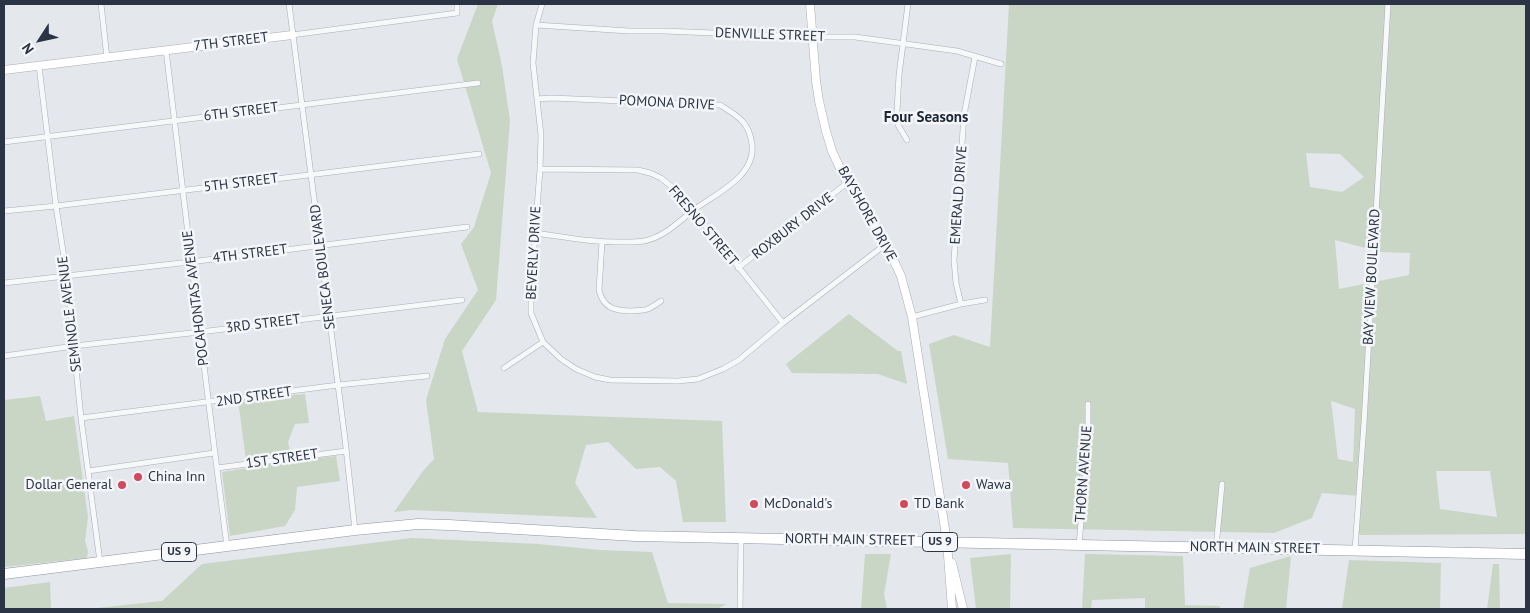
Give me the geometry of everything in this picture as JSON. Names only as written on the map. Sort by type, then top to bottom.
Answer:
[{"type":"highway","name":"NORTH MAIN STREET","points":[[355,530],[418,524],[444,524],[635,536],[1526,554]]},
{"type":"highway","name":"US 9","points":[[4,574],[355,530]]},
{"type":"street","points":[[101,4],[107,58]]},
{"type":"street","name":"SENECA BOULEVARD","points":[[289,4],[355,530]]},
{"type":"street","name":"7TH STREET","points":[[4,70],[457,13],[456,4]]},
{"type":"street","name":"BEVERLY DRIVE","points":[[542,4],[536,25],[533,62],[541,135],[530,288],[530,313],[543,342],[561,359],[576,369],[595,377],[610,380],[678,382],[698,379],[724,369],[739,360],[783,323],[886,244]]},
{"type":"street","name":"BAYSHORE DRIVE","points":[[810,4],[816,81],[822,117],[832,151],[847,184],[886,244],[901,276],[912,317],[947,542]]},
{"type":"street","points":[[907,140],[898,125],[897,111],[898,84],[908,4]]},
{"type":"street","name":"BAY VIEW BOULEVARD","points":[[1355,550],[1388,4]]},
{"type":"street","name":"DENVILLE STREET","points":[[536,25],[629,31],[855,37],[957,51],[1001,64]]},
{"type":"street","name":"POCAHONTAS AVENUE","points":[[166,50],[184,190],[190,262],[227,546]]},
{"type":"street","name":"EMERALD DRIVE","points":[[961,304],[956,283],[954,260],[964,115],[975,57]]},
{"type":"street","name":"SEMINOLE AVENUE","points":[[39,66],[56,206],[67,277],[81,418],[100,562]]},
{"type":"street","name":"6TH STREET","points":[[4,142],[478,83]]},
{"type":"street","name":"POMONA DRIVE","points":[[535,233],[602,242],[642,242],[650,240],[675,227],[693,210],[734,182],[746,170],[753,152],[750,131],[743,121],[720,105],[537,99]]},
{"type":"street","name":"5TH STREET","points":[[4,211],[479,154]]},
{"type":"street","name":"FRESNO STREET","points":[[540,169],[638,170],[660,178],[672,187],[693,210],[783,323]]},
{"type":"street","name":"ROXBURY DRIVE","points":[[738,268],[847,184]]},
{"type":"street","name":"4TH STREET","points":[[4,283],[67,277],[467,227]]},
{"type":"street","points":[[602,242],[599,290],[604,303],[614,309],[623,311],[646,310],[661,301]]},
{"type":"street","name":"3RD STREET","points":[[4,356],[462,300]]},
{"type":"street","points":[[912,317],[961,304],[985,300]]},
{"type":"street","points":[[504,368],[543,342]]},
{"type":"street","name":"2ND STREET","points":[[81,418],[428,376]]},
{"type":"street","name":"THORN AVENUE","points":[[1079,544],[1088,443],[1088,404]]},
{"type":"street","name":"1ST STREET","points":[[217,468],[346,450]]},
{"type":"street","points":[[88,471],[214,453]]},
{"type":"street","points":[[1216,548],[1222,484]]},
{"type":"street","points":[[740,609],[741,538]]},
{"type":"street","points":[[947,542],[952,609]]},
{"type":"street","points":[[947,542],[963,609]]},
{"type":"green space","points":[[478,4],[498,4],[492,21],[502,66],[510,120],[496,300],[462,351],[478,412],[722,421],[726,522],[683,522],[676,481],[660,467],[636,469],[608,442],[586,445],[575,483],[597,518],[411,510],[394,512],[423,471],[434,459],[426,400],[445,339],[478,290],[461,244],[474,227],[491,173],[457,59]]},
{"type":"green space","points":[[1009,4],[1526,4],[1525,534],[1359,535],[1359,496],[1322,493],[1312,518],[1274,533],[1013,528],[1008,463],[948,459],[929,344],[954,335],[990,347]],"holes":[[[1306,153],[1340,154],[1364,177],[1342,192],[1310,187]],[[1335,240],[1381,252],[1410,253],[1409,275],[1339,289]],[[1331,401],[1355,409],[1353,462],[1338,459]],[[1436,471],[1490,471],[1497,517],[1440,509]]]},
{"type":"green space","points":[[849,314],[898,351],[901,351],[907,384],[878,374],[792,373],[786,364]]},
{"type":"green space","points":[[305,394],[309,423],[295,424],[288,442],[292,461],[336,456],[340,481],[297,487],[295,510],[285,526],[230,536],[222,472],[247,468],[238,400]]},
{"type":"green space","points":[[40,396],[46,421],[74,416],[88,517],[85,541],[88,551],[87,558],[4,567],[4,400]]},
{"type":"green space","points":[[412,538],[652,552],[668,603],[727,604],[717,609],[88,609],[162,601],[202,564]]},
{"type":"green space","points":[[865,554],[891,554],[884,594],[887,609],[861,609]]},
{"type":"green space","points":[[1011,554],[1010,609],[976,609],[970,558]]},
{"type":"green space","points":[[1085,554],[1183,556],[1185,605],[1220,606],[1220,609],[1145,609],[1145,598],[1092,600],[1091,609],[1082,609]]},
{"type":"green space","points":[[1291,556],[1286,609],[1243,609],[1250,568]]},
{"type":"green space","points":[[1349,560],[1441,563],[1440,609],[1342,609]]},
{"type":"green space","points":[[1493,564],[1499,564],[1500,609],[1487,609]]},
{"type":"green space","points":[[50,582],[51,609],[4,609],[4,588]]},
{"type":"place","name":"China Inn","points":[[138,477]]},
{"type":"place","name":"Dollar General","points":[[122,485]]},
{"type":"place","name":"Wawa","points":[[966,485]]},
{"type":"place","name":"McDonald's","points":[[754,504]]},
{"type":"place","name":"TD Bank","points":[[904,504]]},
{"type":"district","name":"Four Seasons","points":[[926,118]]}]
